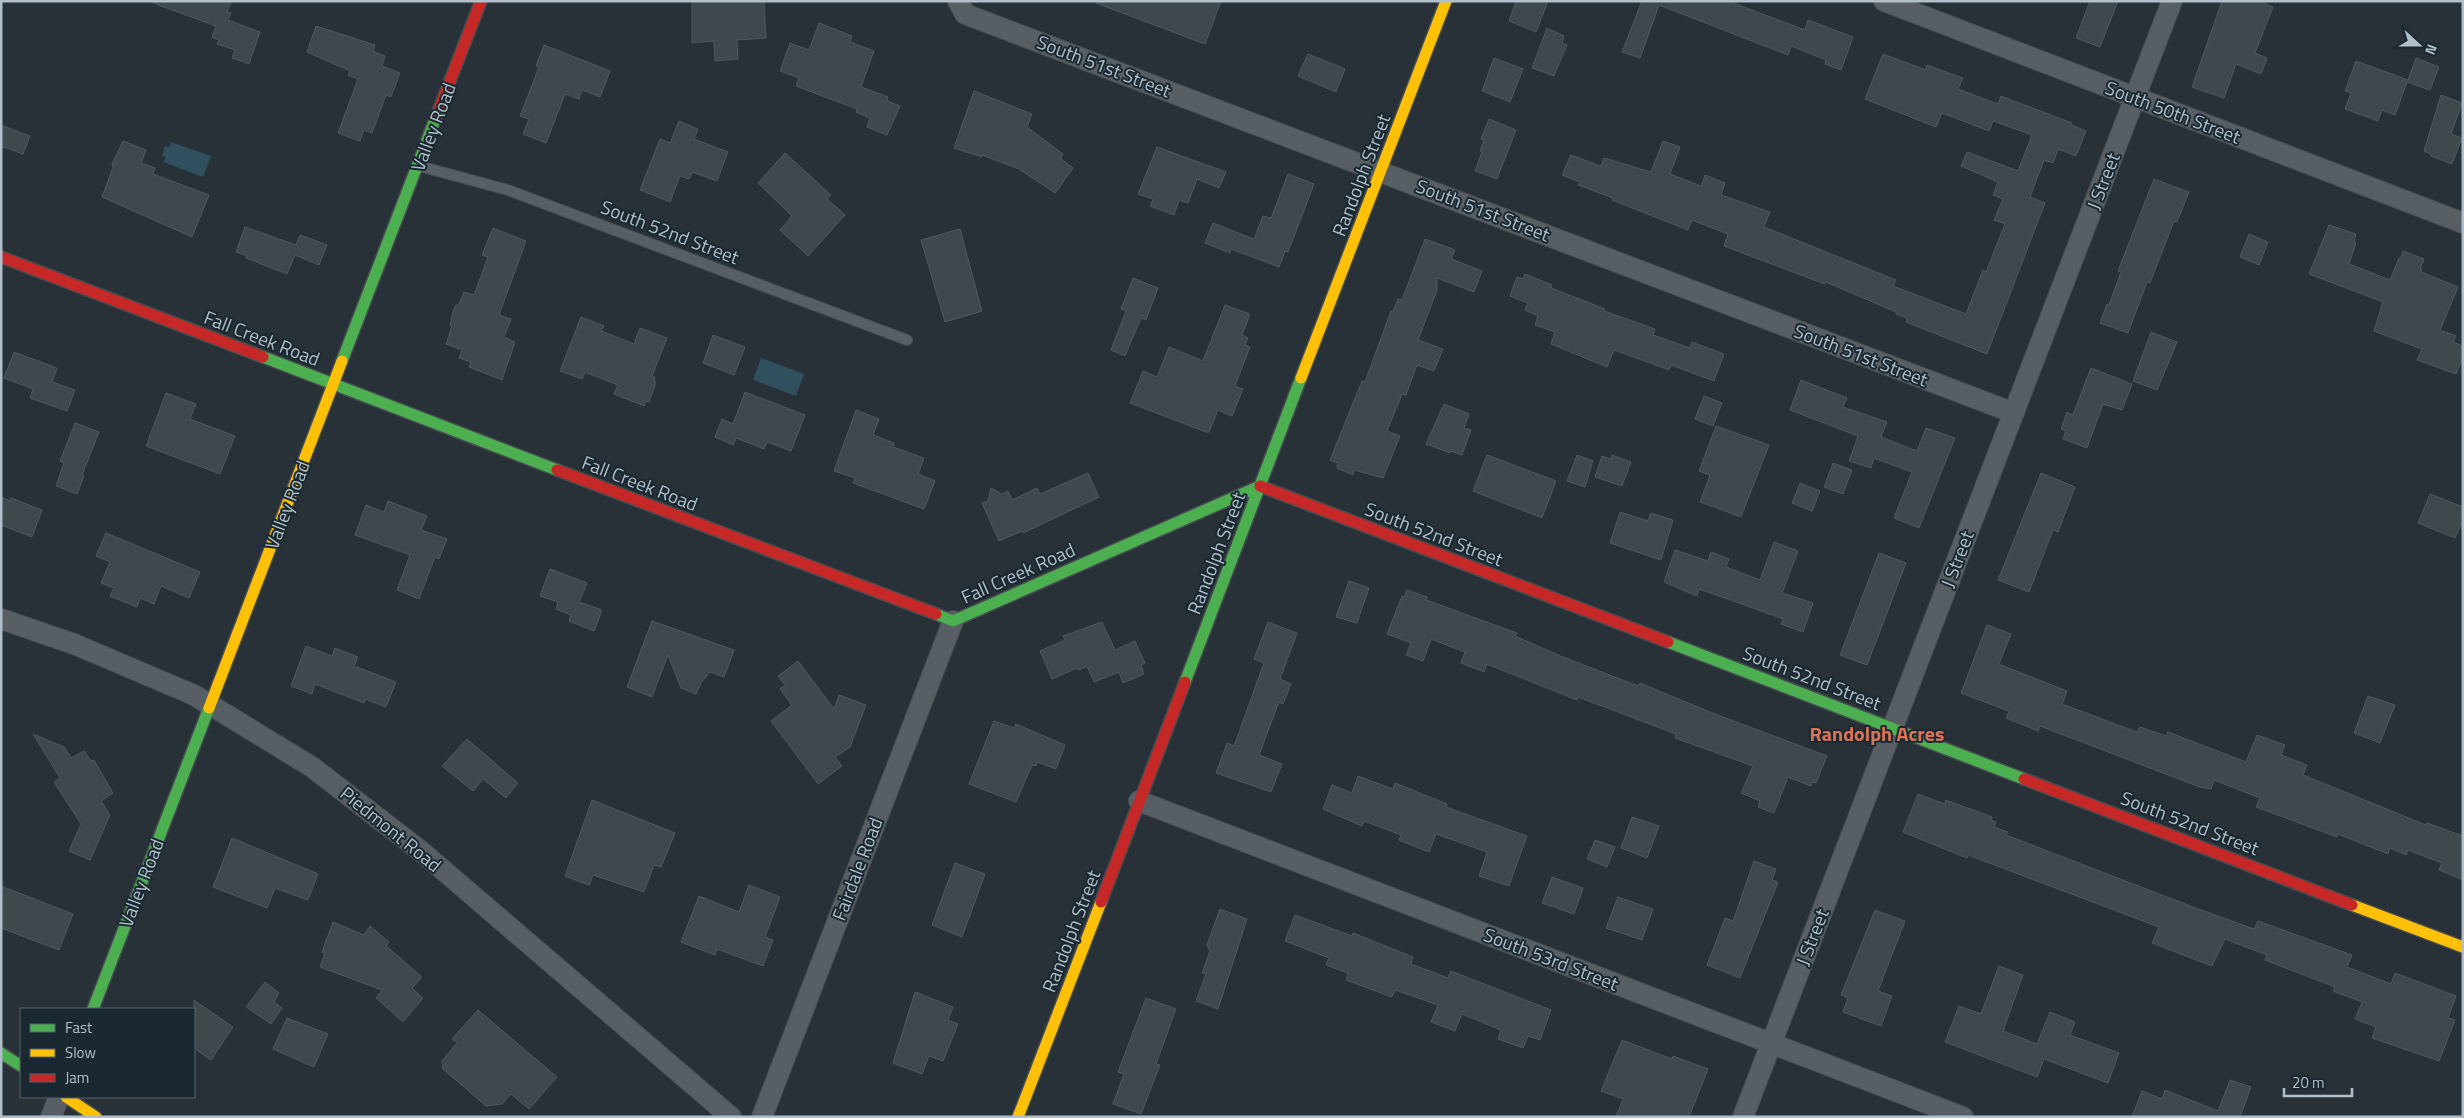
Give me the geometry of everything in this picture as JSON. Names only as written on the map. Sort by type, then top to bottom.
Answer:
[{"type":"street","name":"South 51st Street","points":[[958,1],[966,14],[2014,413]]},
{"type":"street","name":"Randolph Street","points":[[1018,1117],[1446,1]]},
{"type":"street","name":"South 50th Street","points":[[1884,1],[2463,223]]},
{"type":"street","name":"J Street","points":[[1743,1117],[2172,1]]},
{"type":"street","name":"Valley Road","points":[[93,1008],[479,2]]},
{"type":"street","name":"Fall Creek Road","points":[[1,257],[952,621],[1260,486]]},
{"type":"street","name":"South 52nd Street","points":[[1260,486],[2463,946]]},
{"type":"street","name":"Piedmont Road","points":[[1,619],[108,657],[194,696],[286,750],[373,813],[731,1117]]},
{"type":"street","name":"Fairdale Road","points":[[762,1117],[952,621]]},
{"type":"street","name":"South 53rd Street","points":[[1139,802],[1963,1117]]},
{"type":"street","points":[[1,1053],[20,1065]]},
{"type":"street","points":[[51,1117],[58,1098]]},
{"type":"street","points":[[68,1098],[96,1117]]},
{"type":"lane","name":"South 52nd Street","points":[[418,165],[508,190],[907,340]]},
{"type":"water","points":[[171,142],[211,156],[203,177],[163,162],[166,157],[162,156],[165,146],[169,147]]},
{"type":"water","points":[[761,358],[804,374],[796,396],[753,380]]},
{"type":"building","points":[[153,1],[231,1],[227,12],[231,13],[228,20],[260,32],[249,64],[232,58],[235,50],[217,44],[219,40],[212,37],[216,26],[153,3]]},
{"type":"building","points":[[692,1],[764,1],[766,38],[737,40],[738,59],[715,61],[714,41],[692,43]]},
{"type":"building","points":[[1097,1],[1221,1],[1205,44],[1096,3]]},
{"type":"building","points":[[1516,1],[1548,1],[1536,32],[1509,21]]},
{"type":"building","points":[[1642,1],[1728,1],[1805,30],[1808,20],[1853,37],[1841,70],[1825,64],[1826,60],[1791,46],[1788,55],[1659,5],[1640,58],[1622,52]]},
{"type":"building","points":[[2090,1],[2118,1],[2100,47],[2076,38]]},
{"type":"building","points":[[2222,1],[2260,1],[2273,7],[2255,53],[2267,58],[2261,74],[2236,64],[2224,98],[2192,87]]},
{"type":"building","points":[[819,23],[852,36],[850,42],[874,51],[861,87],[888,97],[887,101],[900,106],[887,135],[867,127],[870,118],[856,112],[857,109],[796,86],[799,78],[780,71],[790,43],[809,50]]},
{"type":"building","points":[[316,26],[375,45],[373,51],[385,56],[382,66],[400,73],[391,97],[386,95],[372,133],[364,130],[360,141],[338,133],[358,79],[348,75],[350,71],[307,52]]},
{"type":"building","points":[[1547,28],[1564,36],[1562,43],[1567,45],[1554,76],[1532,68]]},
{"type":"building","points":[[544,45],[610,71],[600,97],[582,90],[579,99],[565,94],[546,143],[523,134],[529,119],[520,116],[539,67],[536,66]]},
{"type":"building","points":[[1308,54],[1345,69],[1336,92],[1298,76]]},
{"type":"building","points":[[1883,54],[1926,70],[1927,65],[1963,78],[1958,89],[1998,104],[2001,96],[2072,123],[2071,125],[2086,131],[2076,156],[2058,149],[2053,163],[2044,160],[2030,197],[2045,203],[1987,354],[1906,322],[1907,318],[1896,314],[1896,312],[1826,282],[1825,284],[1724,246],[1728,234],[1692,220],[1688,230],[1612,200],[1613,198],[1578,185],[1580,182],[1562,175],[1571,155],[1601,166],[1604,158],[1651,172],[1663,141],[1680,147],[1670,174],[1701,186],[1705,175],[1725,183],[1721,195],[1770,212],[1764,227],[1896,280],[1893,286],[1966,314],[1983,270],[1986,272],[2005,224],[1994,220],[2003,199],[1993,195],[1998,182],[1961,166],[1967,152],[2018,171],[2032,135],[1993,121],[1989,131],[1942,113],[1936,127],[1865,99]]},
{"type":"building","points":[[1494,58],[1523,69],[1510,102],[1482,91]]},
{"type":"building","points":[[2416,58],[2439,67],[2430,90],[2407,82],[2395,115],[2382,110],[2378,121],[2345,109],[2351,93],[2345,91],[2356,61],[2408,80]]},
{"type":"building","points":[[974,91],[1032,114],[1027,127],[1063,154],[1060,158],[1073,168],[1055,193],[1019,169],[982,155],[982,157],[954,148]]},
{"type":"building","points":[[2441,95],[2462,103],[2451,134],[2462,138],[2452,164],[2431,156],[2431,154],[2424,151]]},
{"type":"building","points":[[1489,119],[1516,130],[1497,179],[1475,171],[1482,152],[1480,151],[1484,140],[1481,139]]},
{"type":"building","points":[[679,121],[698,129],[694,139],[728,152],[717,181],[692,172],[689,179],[680,176],[670,202],[640,190],[660,139],[670,143]]},
{"type":"building","points":[[1,125],[30,136],[23,154],[1,146]]},
{"type":"building","points":[[123,141],[146,150],[141,163],[155,168],[153,174],[209,195],[192,237],[102,197],[113,167],[112,164]]},
{"type":"building","points":[[1157,147],[1226,172],[1219,188],[1197,179],[1188,203],[1179,200],[1174,215],[1150,206],[1153,199],[1138,194]]},
{"type":"building","points":[[785,153],[831,195],[827,199],[845,215],[808,256],[780,230],[792,216],[758,183]]},
{"type":"building","points":[[1288,174],[1314,184],[1288,252],[1285,251],[1279,267],[1231,249],[1230,253],[1205,243],[1213,223],[1254,239],[1263,216],[1271,218]]},
{"type":"building","points":[[2154,179],[2189,192],[2177,222],[2174,221],[2150,283],[2147,282],[2128,333],[2100,323],[2107,304],[2109,305],[2121,272],[2118,271]]},
{"type":"building","points":[[2329,225],[2356,234],[2354,242],[2356,243],[2349,264],[2390,280],[2403,251],[2424,259],[2420,269],[2422,269],[2421,272],[2458,287],[2440,330],[2456,336],[2453,342],[2463,346],[2463,357],[2456,374],[2417,360],[2422,349],[2374,331],[2383,302],[2309,274]]},
{"type":"building","points":[[245,227],[296,245],[300,235],[327,245],[319,265],[295,255],[287,274],[246,258],[247,256],[236,252]]},
{"type":"building","points":[[493,228],[526,241],[499,315],[511,319],[504,337],[515,342],[502,380],[469,367],[471,362],[459,358],[462,350],[446,344],[452,326],[450,325],[455,306],[459,304],[464,292],[474,295],[488,257],[482,255]]},
{"type":"building","points":[[960,229],[982,311],[945,322],[921,240]]},
{"type":"building","points":[[2249,234],[2268,242],[2259,265],[2240,257]]},
{"type":"building","points":[[1425,239],[1455,250],[1451,259],[1482,271],[1474,292],[1437,278],[1437,290],[1418,340],[1443,349],[1434,371],[1417,365],[1406,395],[1402,394],[1387,431],[1400,436],[1383,478],[1354,470],[1353,475],[1337,468],[1338,463],[1330,460],[1362,381],[1365,382],[1391,311],[1393,312],[1398,299],[1402,300]]},
{"type":"building","points":[[1525,274],[1552,285],[1551,288],[1605,309],[1604,311],[1655,329],[1653,335],[1690,348],[1692,342],[1724,354],[1714,381],[1671,365],[1669,370],[1614,350],[1607,367],[1551,344],[1555,332],[1535,325],[1538,316],[1525,310],[1528,303],[1510,296],[1517,277],[1523,279]]},
{"type":"building","points":[[1133,278],[1158,288],[1146,320],[1141,318],[1125,356],[1111,350],[1126,311],[1121,309]]},
{"type":"building","points":[[1225,305],[1250,314],[1242,335],[1248,338],[1245,345],[1250,347],[1235,386],[1243,389],[1232,416],[1218,410],[1209,432],[1206,432],[1130,403],[1143,371],[1157,377],[1169,347],[1203,361]]},
{"type":"building","points":[[581,317],[604,326],[601,331],[634,344],[640,328],[667,338],[652,376],[655,377],[654,381],[656,382],[649,402],[646,401],[644,406],[614,394],[618,385],[585,372],[582,379],[560,371]]},
{"type":"building","points":[[2151,332],[2177,342],[2157,390],[2133,381]]},
{"type":"building","points":[[713,335],[745,347],[734,375],[703,363]]},
{"type":"building","points":[[14,352],[57,368],[52,382],[75,390],[67,411],[30,398],[33,389],[4,378]]},
{"type":"building","points":[[2091,368],[2132,384],[2122,410],[2103,404],[2087,448],[2063,439],[2066,431],[2061,429],[2067,412],[2073,415]]},
{"type":"building","points":[[1801,380],[1847,398],[1843,407],[1887,422],[1881,437],[1917,451],[1926,428],[1955,438],[1919,528],[1894,518],[1912,472],[1874,458],[1871,468],[1849,461],[1858,436],[1790,410]]},
{"type":"building","points":[[745,392],[805,415],[791,451],[767,442],[764,449],[736,438],[733,445],[715,437],[722,419],[733,424]]},
{"type":"building","points":[[166,393],[196,404],[190,419],[235,436],[220,474],[146,446]]},
{"type":"building","points":[[1704,396],[1722,403],[1713,426],[1695,419]]},
{"type":"building","points":[[1444,404],[1469,414],[1464,428],[1471,430],[1462,455],[1451,451],[1450,453],[1426,444]]},
{"type":"building","points":[[856,410],[879,419],[873,435],[894,443],[893,447],[924,458],[918,474],[935,481],[924,509],[853,483],[855,478],[834,471]]},
{"type":"building","points":[[75,423],[99,432],[82,475],[84,476],[77,494],[56,486],[64,463],[60,461]]},
{"type":"building","points":[[1716,426],[1769,445],[1741,517],[1700,502],[1710,475],[1699,471]]},
{"type":"building","points":[[1487,455],[1556,481],[1542,518],[1473,491]]},
{"type":"building","points":[[1577,455],[1593,461],[1585,487],[1567,481]]},
{"type":"building","points":[[1612,455],[1631,462],[1622,486],[1595,477],[1602,456],[1611,459]]},
{"type":"building","points":[[1833,463],[1852,470],[1843,494],[1824,487]]},
{"type":"building","points":[[1088,473],[1099,497],[1023,533],[1022,531],[999,541],[982,503],[988,501],[991,488],[1002,494],[1008,491],[1012,500],[1037,488],[1040,494]]},
{"type":"building","points":[[2041,473],[2075,487],[2058,532],[2053,530],[2029,592],[1998,580]]},
{"type":"building","points":[[1800,483],[1820,491],[1812,511],[1792,503]]},
{"type":"building","points":[[2430,494],[2463,507],[2463,520],[2455,538],[2418,523]]},
{"type":"building","points":[[1,497],[10,501],[11,498],[42,510],[32,537],[1,525]]},
{"type":"building","points":[[388,501],[427,516],[421,530],[447,539],[439,559],[435,557],[419,599],[397,590],[410,555],[355,535],[366,505],[384,512]]},
{"type":"building","points":[[1620,512],[1648,521],[1651,513],[1673,520],[1661,560],[1610,543]]},
{"type":"building","points":[[106,533],[200,572],[189,598],[161,586],[154,604],[140,598],[137,607],[110,596],[114,588],[101,583],[110,562],[96,556]]},
{"type":"building","points":[[1774,542],[1798,551],[1782,593],[1813,603],[1803,632],[1781,624],[1783,619],[1725,598],[1699,589],[1697,596],[1664,582],[1675,550],[1708,561],[1711,552],[1729,559],[1726,567],[1760,580]]},
{"type":"building","points":[[1879,553],[1906,563],[1867,665],[1840,655]]},
{"type":"building","points":[[550,569],[587,583],[579,602],[602,610],[594,631],[569,621],[571,615],[556,609],[558,602],[540,596]]},
{"type":"building","points":[[1349,581],[1369,588],[1357,623],[1336,617]]},
{"type":"building","points":[[1407,590],[1427,597],[1426,600],[1517,633],[1515,636],[1563,657],[1638,686],[1640,683],[1715,714],[1827,756],[1816,783],[1812,782],[1811,786],[1788,777],[1774,813],[1758,807],[1760,801],[1741,793],[1753,766],[1675,738],[1676,734],[1578,697],[1577,700],[1487,664],[1484,672],[1461,663],[1465,652],[1431,639],[1423,661],[1406,655],[1411,643],[1387,634],[1402,596],[1404,597]]},
{"type":"building","points":[[652,621],[734,650],[724,677],[710,672],[701,683],[696,694],[681,688],[668,655],[652,697],[627,687]]},
{"type":"building","points":[[1102,622],[1115,650],[1135,641],[1145,663],[1141,665],[1144,674],[1123,683],[1119,672],[1094,682],[1087,666],[1079,670],[1077,668],[1052,679],[1040,651],[1065,640],[1063,636]]},
{"type":"building","points":[[1268,622],[1297,633],[1280,679],[1291,684],[1283,704],[1279,702],[1259,755],[1282,764],[1271,792],[1216,773],[1227,743],[1234,746],[1264,663],[1254,659]]},
{"type":"building","points":[[1987,625],[2011,634],[1999,664],[2067,691],[2062,704],[2137,732],[2140,727],[2166,736],[2168,732],[2246,762],[2257,735],[2285,745],[2281,755],[2307,765],[2303,775],[2426,825],[2427,823],[2463,836],[2463,880],[2439,870],[2442,863],[2408,850],[2406,855],[2390,848],[2388,854],[2338,834],[2337,837],[2256,807],[2260,798],[2214,780],[2211,789],[2200,787],[2040,726],[2038,731],[2006,718],[2009,711],[1961,693]]},
{"type":"building","points":[[306,646],[332,656],[335,648],[358,657],[354,666],[396,682],[386,707],[365,699],[364,703],[315,684],[312,694],[291,686]]},
{"type":"building","points":[[798,661],[834,709],[839,695],[866,705],[850,747],[835,757],[842,766],[818,784],[771,721],[792,705],[780,689],[785,685],[778,676]]},
{"type":"building","points":[[2368,696],[2395,705],[2380,743],[2354,733]]},
{"type":"building","points":[[994,721],[1014,728],[1016,724],[1065,745],[1056,769],[1037,762],[1036,766],[1032,765],[1016,802],[969,784]]},
{"type":"building","points":[[33,734],[64,747],[71,758],[84,751],[91,761],[94,760],[113,793],[101,801],[110,815],[90,860],[69,851],[81,824],[54,782],[60,778]]},
{"type":"building","points":[[467,739],[518,783],[506,798],[483,779],[473,791],[442,766]]},
{"type":"building","points":[[1358,776],[1393,789],[1395,783],[1447,804],[1446,807],[1527,836],[1509,886],[1479,876],[1487,852],[1436,834],[1429,852],[1399,840],[1401,835],[1364,821],[1362,826],[1323,809],[1332,785],[1352,793]]},
{"type":"building","points":[[1918,794],[1945,804],[1946,800],[1992,817],[1991,820],[1996,822],[1994,827],[2008,832],[2006,835],[2193,907],[2254,929],[2258,921],[2352,955],[2347,967],[2391,984],[2395,973],[2456,996],[2448,1018],[2455,1020],[2439,1061],[2372,1038],[2376,1027],[2355,1019],[2362,1002],[2333,991],[2335,987],[2265,960],[2267,955],[2225,939],[2212,966],[2152,943],[2159,927],[1968,855],[1967,858],[1903,832]]},
{"type":"building","points":[[592,800],[675,833],[661,867],[654,865],[644,892],[593,875],[589,885],[565,876]]},
{"type":"building","points":[[1632,817],[1659,826],[1647,858],[1621,848]]},
{"type":"building","points":[[232,838],[318,874],[308,900],[275,888],[267,908],[213,887]]},
{"type":"building","points":[[1595,840],[1615,847],[1607,867],[1587,859]]},
{"type":"building","points":[[1754,861],[1776,869],[1772,880],[1778,882],[1740,978],[1707,965],[1725,918],[1733,921]]},
{"type":"building","points":[[955,863],[985,874],[962,937],[932,925]]},
{"type":"building","points":[[1552,877],[1583,888],[1574,914],[1542,903]]},
{"type":"building","points":[[749,885],[780,897],[765,937],[773,940],[763,966],[717,949],[715,955],[681,942],[699,896],[739,912]]},
{"type":"building","points":[[1,886],[73,914],[59,950],[1,928]]},
{"type":"building","points":[[1618,897],[1653,909],[1642,940],[1606,928]]},
{"type":"building","points":[[1220,909],[1247,919],[1218,1009],[1196,1001],[1206,974],[1202,973],[1210,951],[1207,945]]},
{"type":"building","points":[[1875,910],[1905,921],[1878,991],[1892,996],[1881,1026],[1843,1012],[1848,998],[1841,995]]},
{"type":"building","points":[[1295,915],[1352,936],[1353,933],[1413,957],[1411,964],[1448,978],[1451,971],[1551,1010],[1540,1040],[1528,1036],[1523,1048],[1498,1039],[1501,1030],[1462,1014],[1455,1031],[1431,1022],[1438,1005],[1395,990],[1392,997],[1346,980],[1348,973],[1326,965],[1329,958],[1285,941]]},
{"type":"building","points":[[333,922],[364,935],[370,926],[389,942],[386,946],[422,977],[412,988],[423,998],[403,1022],[376,998],[382,990],[320,967],[325,953],[322,952]]},
{"type":"building","points":[[1999,966],[2023,975],[2003,1031],[2037,1044],[2050,1012],[2075,1022],[2070,1035],[2119,1053],[2108,1083],[2044,1059],[2037,1077],[1945,1042],[1959,1006],[1981,1014]]},
{"type":"building","points":[[265,982],[279,993],[274,1002],[282,1008],[271,1024],[246,1007]]},
{"type":"building","points":[[915,992],[953,1007],[948,1020],[958,1024],[943,1061],[929,1056],[922,1074],[893,1063]]},
{"type":"building","points":[[1146,998],[1176,1009],[1156,1064],[1160,1065],[1141,1114],[1113,1104],[1124,1074],[1118,1072]]},
{"type":"building","points":[[194,1000],[233,1027],[211,1060],[195,1049]]},
{"type":"building","points":[[478,1010],[557,1077],[529,1109],[511,1094],[502,1104],[486,1106],[443,1069],[442,1061],[457,1043],[452,1039]]},
{"type":"building","points":[[287,1018],[328,1034],[314,1067],[273,1049]]},
{"type":"building","points":[[1622,1040],[1672,1059],[1673,1056],[1708,1069],[1689,1117],[1616,1117],[1623,1099],[1601,1091]]},
{"type":"building","points":[[2230,1080],[2251,1087],[2240,1117],[2132,1117],[2142,1091],[2162,1099],[2165,1090],[2218,1111]]},
{"type":"traffic: fast","points":[[342,361],[436,117]]},
{"type":"traffic: fast","points":[[263,357],[557,470]]},
{"type":"traffic: fast","points":[[1185,682],[1301,378]]},
{"type":"traffic: fast","points":[[936,614],[953,621],[1260,486]]},
{"type":"traffic: fast","points":[[1668,642],[2024,779]]},
{"type":"traffic: fast","points":[[93,1008],[209,708]]},
{"type":"traffic: fast","points":[[1,1053],[20,1065]]},
{"type":"traffic: slow","points":[[1301,378],[1446,1]]},
{"type":"traffic: slow","points":[[209,708],[342,361]]},
{"type":"traffic: slow","points":[[1018,1117],[1101,902]]},
{"type":"traffic: slow","points":[[2352,905],[2463,947]]},
{"type":"traffic: slow","points":[[68,1098],[96,1117]]},
{"type":"traffic: jam","points":[[436,117],[481,1]]},
{"type":"traffic: jam","points":[[1,257],[263,357]]},
{"type":"traffic: jam","points":[[557,470],[936,614]]},
{"type":"traffic: jam","points":[[1260,486],[1668,642]]},
{"type":"traffic: jam","points":[[1101,902],[1185,682]]},
{"type":"traffic: jam","points":[[2024,779],[2352,905]]},
{"type":"district","name":"Randolph Acres","points":[[1877,734]]}]
